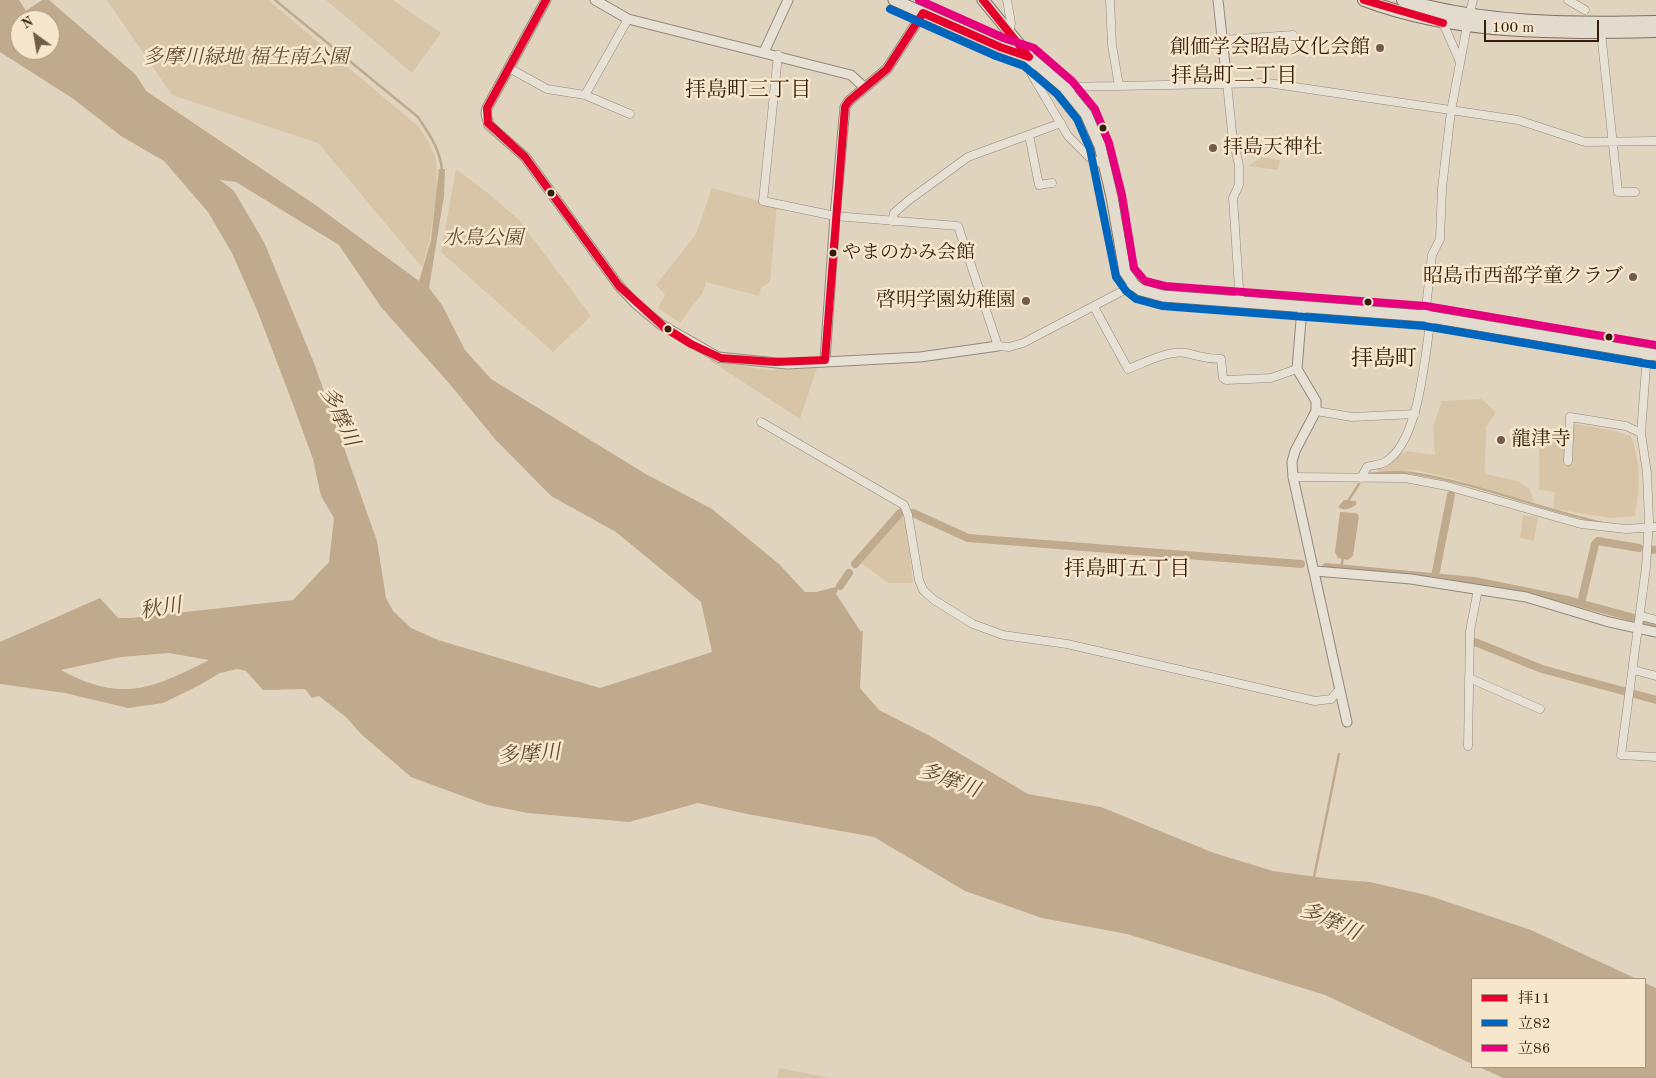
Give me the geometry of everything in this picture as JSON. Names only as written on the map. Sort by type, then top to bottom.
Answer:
[{"type":"highway","points":[[1364,0],[1443,23],[1468,21],[1656,22]]},
{"type":"highway","points":[[1403,0],[1435,5],[1468,21],[1601,32],[1656,31]]},
{"type":"main road","points":[[894,0],[1000,47],[1029,57]]},
{"type":"main road","points":[[983,0],[1009,35],[1029,57],[1064,87],[1086,114],[1100,146],[1105,165],[1122,265],[1134,285],[1152,295],[1240,304],[1428,316],[1651,355]]},
{"type":"street","points":[[546,0],[488,108],[488,123],[525,157],[619,286],[635,303],[666,328],[718,357],[778,364],[825,360],[920,357],[998,346],[1009,347],[1023,343],[1134,285]]},
{"type":"street","points":[[594,0],[628,19],[778,55],[851,75],[864,87]]},
{"type":"street","points":[[764,52],[788,0]]},
{"type":"street","points":[[1007,0],[1011,24],[1009,35]]},
{"type":"street","points":[[1110,0],[1112,45],[1119,86]]},
{"type":"street","points":[[1218,0],[1232,132],[1239,166],[1239,185],[1232,198],[1240,304]]},
{"type":"street","points":[[1360,478],[1367,467],[1385,462],[1394,454],[1406,438],[1416,414],[1428,316],[1432,255],[1440,239],[1442,188],[1451,111],[1473,0]]},
{"type":"street","points":[[1568,0],[1585,10]]},
{"type":"street","points":[[1435,5],[1460,62]]},
{"type":"street","points":[[825,360],[842,116],[849,101],[887,69],[923,13]]},
{"type":"street","points":[[584,95],[628,19]]},
{"type":"street","points":[[1601,32],[1618,192],[1635,192]]},
{"type":"street","points":[[1223,40],[1293,35]]},
{"type":"street","points":[[778,55],[763,201],[835,216],[958,226],[998,346]]},
{"type":"street","points":[[1029,57],[1031,73],[1068,136],[1090,158],[1105,165]]},
{"type":"street","points":[[509,68],[548,89],[584,95],[630,114]]},
{"type":"street","points":[[1064,87],[1268,82],[1518,120],[1585,142],[1656,141]]},
{"type":"street","points":[[892,221],[894,213],[909,200],[968,158],[1061,123]]},
{"type":"street","points":[[1029,135],[1039,185],[1052,183]]},
{"type":"street","points":[[1094,307],[1128,369],[1166,355],[1184,352],[1203,359],[1221,359],[1223,378],[1226,380],[1271,378],[1297,369]]},
{"type":"street","points":[[1302,308],[1297,369],[1316,401],[1316,411],[1295,451],[1292,462],[1293,477],[1347,722]]},
{"type":"street","points":[[1651,355],[1641,433],[1647,473],[1651,525],[1634,670],[1621,755],[1656,757]]},
{"type":"street","points":[[1316,411],[1352,417],[1416,414]]},
{"type":"street","points":[[1568,461],[1570,417],[1626,426],[1641,433]]},
{"type":"street","points":[[761,422],[904,505],[908,515],[919,580],[923,590],[934,600],[972,624],[1003,635],[1068,644],[1315,701],[1331,699],[1340,689]]},
{"type":"street","points":[[1293,477],[1405,478],[1596,527],[1626,529],[1651,525]]},
{"type":"street","points":[[1646,567],[1656,569]]},
{"type":"street","points":[[1315,571],[1411,579],[1526,597],[1609,622],[1656,632]]},
{"type":"street","points":[[1468,746],[1470,632],[1478,589]]},
{"type":"street","points":[[1641,616],[1656,620]]},
{"type":"street","points":[[1634,670],[1656,676]]},
{"type":"street","points":[[1469,678],[1540,709]]},
{"type":"green space","name":"多摩川緑地 福生南公園","points":[[107,0],[268,0],[419,127],[430,145],[436,160],[437,189],[430,238],[422,267],[318,143],[172,95]]},
{"type":"green space","points":[[326,0],[393,0],[441,33],[412,73]]},
{"type":"green space","points":[[1262,157],[1280,160],[1278,170],[1248,166]]},
{"type":"green space","name":"水鳥公園","points":[[456,169],[519,220],[591,316],[553,352],[441,252]]},
{"type":"green space","points":[[712,188],[777,206],[770,282],[761,288],[759,296],[706,282],[703,292],[680,323],[658,308],[665,295],[656,285],[696,234]]},
{"type":"green space","points":[[709,360],[767,370],[817,368],[800,419]]},
{"type":"green space","points":[[1481,399],[1496,412],[1486,427],[1485,474],[1517,481],[1529,488],[1534,501],[1529,502],[1451,478],[1416,470],[1380,473],[1375,469],[1407,451],[1435,455],[1433,426],[1442,401]]},
{"type":"green space","points":[[1569,423],[1610,430],[1631,436],[1637,456],[1639,476],[1635,516],[1612,518],[1553,509],[1555,492],[1539,490],[1539,436],[1565,432],[1565,424]]},
{"type":"green space","points":[[902,515],[906,524],[913,583],[888,583],[860,562]]},
{"type":"green space","points":[[1523,515],[1538,517],[1534,541],[1520,538]]},
{"type":"green space","points":[[779,1068],[831,1078],[777,1078]]},
{"type":"water","points":[[0,0],[19,0],[25,10],[10,10],[10,58],[0,52]]},
{"type":"water","name":"多摩川","points":[[42,0],[49,0],[136,75],[146,91],[314,204],[419,281],[431,240],[439,169],[445,169],[444,196],[429,288],[442,305],[465,350],[491,379],[644,473],[712,509],[779,564],[805,592],[816,592],[840,586],[836,594],[861,632],[863,630],[860,688],[879,710],[930,736],[1028,794],[1101,807],[1214,853],[1273,871],[1370,882],[1430,896],[1531,930],[1635,978],[1471,978],[1471,1064],[1325,995],[1127,934],[1042,918],[965,891],[874,837],[747,814],[698,803],[629,822],[528,813],[487,805],[411,777],[361,734],[346,717],[319,696],[312,698],[305,689],[263,690],[246,671],[237,669],[220,673],[163,703],[128,708],[65,693],[0,684],[0,642],[100,598],[118,618],[293,600],[329,562],[334,518],[321,496],[313,459],[257,310],[232,253],[208,212],[164,161],[121,136],[72,98],[13,60],[60,60],[60,10],[27,10]],"holes":[[[220,180],[236,182],[339,245],[381,307],[448,382],[495,439],[551,496],[616,532],[701,602],[712,652],[600,688],[438,640],[411,628],[393,611],[386,598],[377,541],[314,363],[264,242],[234,191]],[[169,653],[209,660],[153,685],[136,688],[119,689],[101,686],[61,670],[121,657]]]},
{"type":"water","points":[[1344,500],[1356,501],[1356,505],[1345,509],[1338,507]]},
{"type":"water","points":[[1340,512],[1356,513],[1359,516],[1353,556],[1348,560],[1338,558],[1335,552]]},
{"type":"water","points":[[1646,983],[1656,988],[1656,1078],[1503,1078],[1481,1068],[1646,1068]]},
{"type":"waterway","points":[[275,0],[418,117],[437,150],[442,172]]},
{"type":"waterway","points":[[1366,474],[1407,472],[1436,477],[1603,523]]},
{"type":"waterway","points":[[1348,501],[1359,484]]},
{"type":"waterway","points":[[1435,576],[1451,495]]},
{"type":"waterway","points":[[855,564],[900,513]]},
{"type":"waterway","points":[[913,513],[968,538],[1301,564]]},
{"type":"waterway","points":[[1582,599],[1595,544],[1598,541],[1639,548]]},
{"type":"waterway","points":[[1648,549],[1656,550]]},
{"type":"waterway","points":[[1341,568],[1343,557]]},
{"type":"waterway","points":[[1326,567],[1474,581],[1568,600],[1656,624]]},
{"type":"waterway","points":[[840,586],[849,573]]},
{"type":"waterway","points":[[1470,640],[1542,669],[1656,700]]},
{"type":"waterway","points":[[1314,877],[1339,754]]},
{"type":"transit line","name":"拝11","points":[[546,0],[487,108],[488,123],[525,157],[619,286],[664,327],[691,344],[721,358],[775,362],[825,360],[845,107],[849,101],[887,69],[923,13],[1000,47],[1029,57]]},
{"type":"transit line","name":"立86","points":[[919,0],[1004,38],[1034,48],[1072,81],[1095,109],[1109,143],[1122,195],[1134,268],[1145,281],[1165,286],[1426,306],[1656,345]]},
{"type":"transit line","name":"拝11","points":[[983,0],[1028,56]]},
{"type":"transit line","name":"拝11","points":[[1364,0],[1443,23]]},
{"type":"transit line","name":"立82","points":[[890,9],[996,56],[1024,66],[1057,94],[1077,119],[1090,149],[1116,277],[1126,291],[1136,299],[1162,306],[1424,326],[1654,365]]},
{"type":"place","name":"創価学会昭島文化会館","points":[[1380,48]]},
{"type":"place","name":"拝島天神社","points":[[1213,148]]},
{"type":"place","name":"やまのかみ会館","points":[[833,253]]},
{"type":"place","name":"昭島市西部学童クラブ","points":[[1633,277]]},
{"type":"place","name":"啓明学園幼稚園","points":[[1026,301]]},
{"type":"place","name":"龍津寺","points":[[1501,440]]},
{"type":"district","name":"拝島町二丁目","points":[[1234,76]]},
{"type":"district","name":"拝島町三丁目","points":[[748,90]]},
{"type":"district","name":"拝島町","points":[[1384,359]]},
{"type":"district","name":"拝島町五丁目","points":[[1127,569]]},
{"type":"water label","name":"秋川","points":[[161,609]]}]
